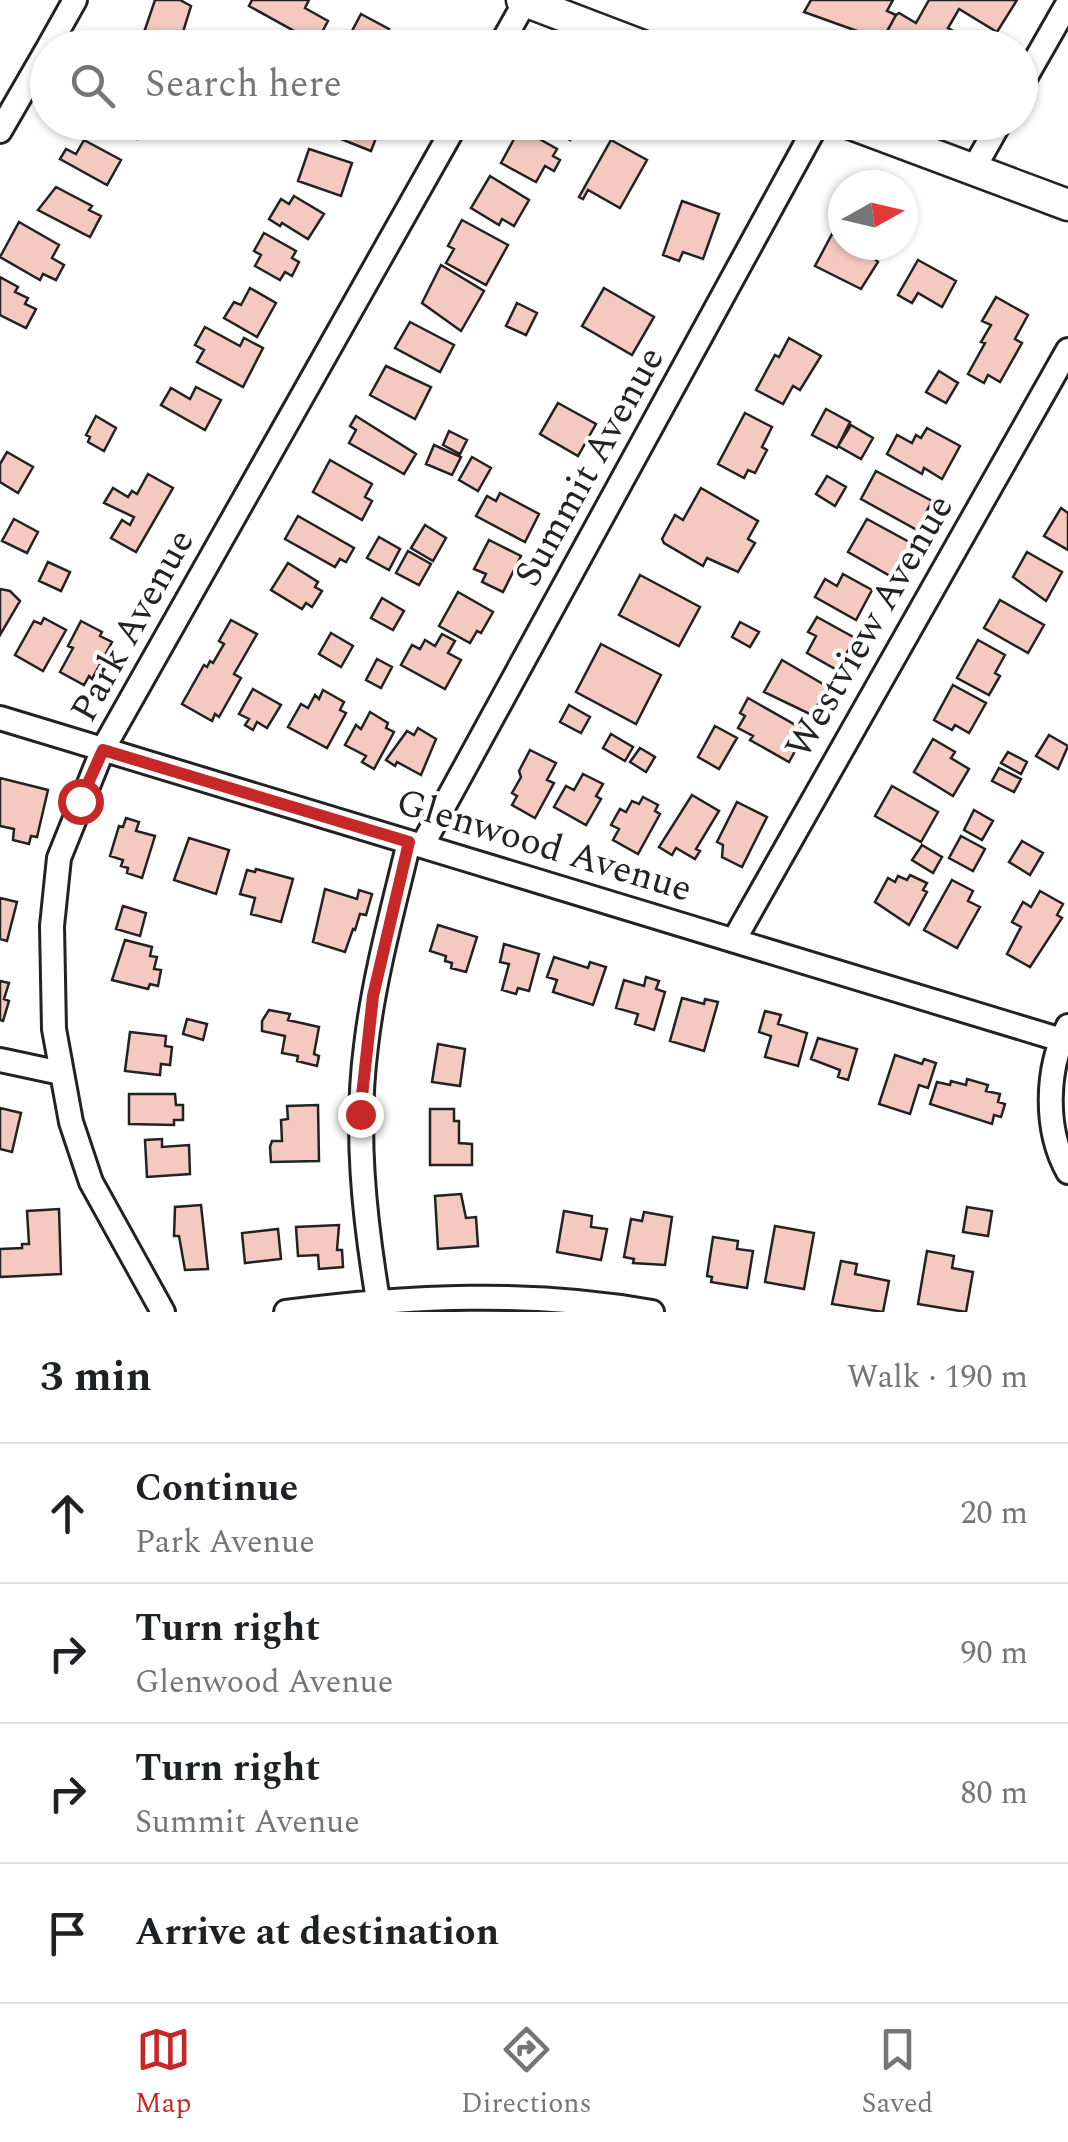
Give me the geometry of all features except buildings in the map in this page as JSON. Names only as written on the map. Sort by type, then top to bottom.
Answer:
[{"type":"main road","points":[[524,0],[602,30]]},
{"type":"main road","points":[[894,140],[1068,206]]},
{"type":"street","points":[[58,30],[75,0]]},
{"type":"street","points":[[509,30],[524,0]]},
{"type":"street","points":[[1038,56],[1068,4]]},
{"type":"street","points":[[0,131],[30,79]]},
{"type":"street","name":"Park Avenue","points":[[162,1312],[92,1182],[71,1122],[54,1029],[51,972],[59,858],[103,750],[447,140]]},
{"type":"street","name":"Summit Avenue","points":[[378,1300],[362,1180],[360,1114],[373,996],[416,844],[808,140]]},
{"type":"street","points":[[973,170],[990,140]]},
{"type":"street","name":"Westview Avenue","points":[[734,940],[1068,350]]},
{"type":"street","name":"Glenwood Avenue","points":[[0,718],[1066,1036]]},
{"type":"street","points":[[1066,1036],[1051,1084],[1056,1141],[1068,1172]]},
{"type":"street","points":[[0,1060],[62,1073]]},
{"type":"street","points":[[286,1312],[378,1300],[457,1297],[542,1299],[652,1312]]},
{"type":"route","points":[[80,801],[103,750],[409,842],[373,996],[360,1114]]}]
